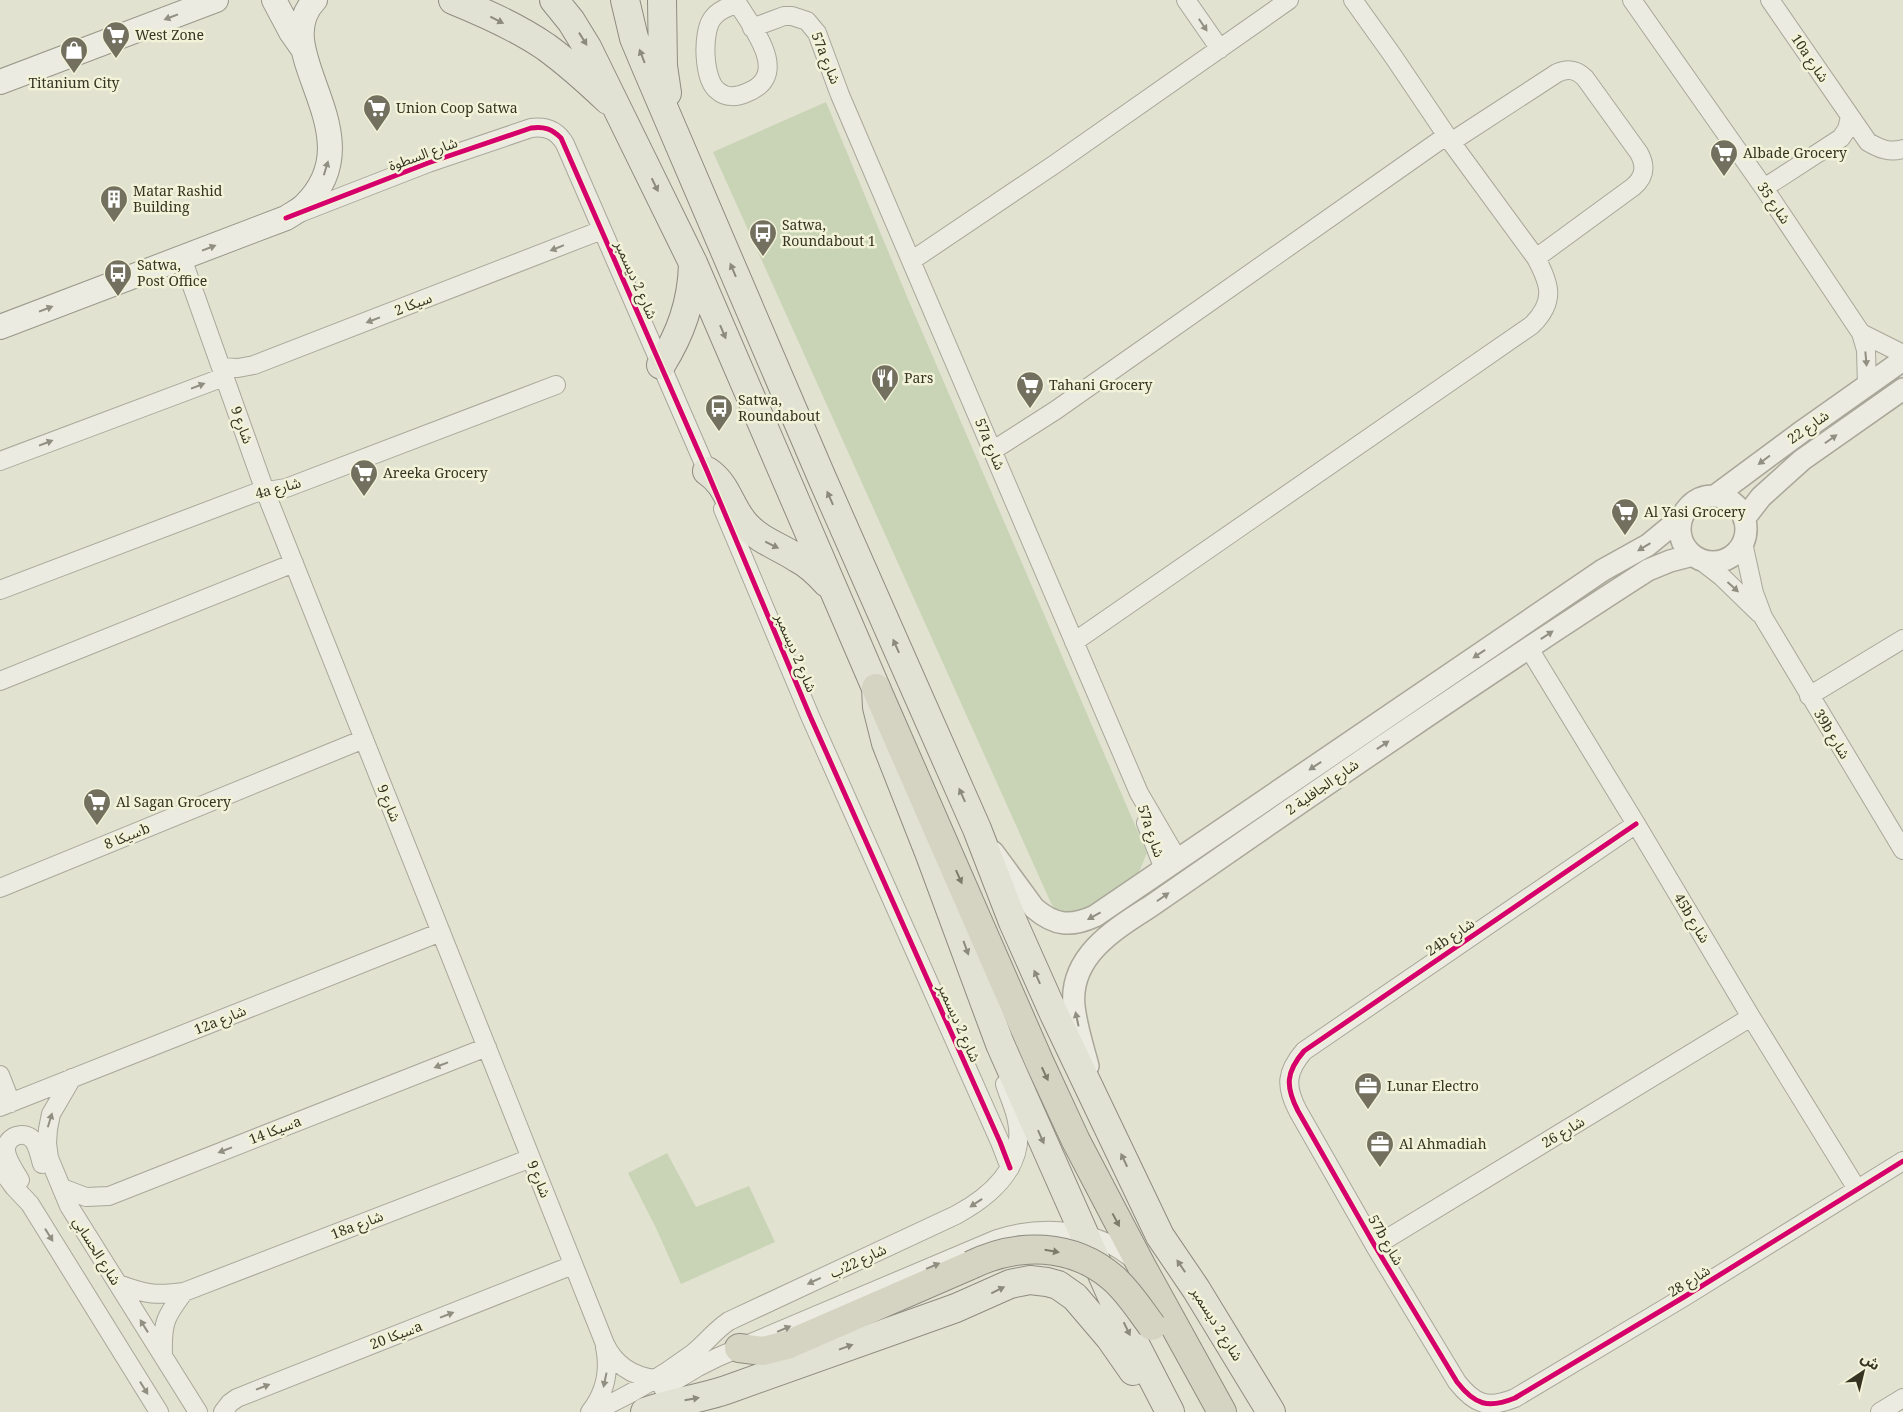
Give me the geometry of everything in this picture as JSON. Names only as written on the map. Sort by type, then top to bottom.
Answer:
[{"type":"highway","points":[[876,688],[1039,1061],[1076,1141],[1142,1268],[1222,1412]]},
{"type":"highway","points":[[739,1348],[763,1351],[787,1345],[999,1253],[1029,1248],[1044,1249],[1073,1256],[1101,1269],[1113,1278],[1128,1294],[1152,1326],[1186,1380],[1203,1412]]},
{"type":"main road","points":[[0,82],[216,0]]},
{"type":"main road","points":[[274,0],[291,32],[303,49]]},
{"type":"main road","name":"شارع السطوة","points":[[0,327],[286,218],[304,205],[318,188],[328,167],[331,145],[328,122],[303,49],[303,19],[307,9],[315,0]]},
{"type":"main road","points":[[453,0],[498,20],[546,47],[619,109]]},
{"type":"main road","name":"شارع 2 ديسمبر","points":[[554,0],[588,47],[693,263],[876,688],[877,707],[886,743],[930,854],[1000,1044],[1122,1317],[1170,1412]]},
{"type":"main road","name":"شارع 2 ديسمبر","points":[[625,0],[634,38],[822,478],[977,829],[1017,930],[1054,1014],[1160,1236],[1196,1289],[1271,1412]]},
{"type":"main road","points":[[662,0],[662,66],[671,124]]},
{"type":"main road","points":[[661,364],[671,349],[685,316],[691,290],[693,263]]},
{"type":"main road","points":[[707,471],[722,484],[737,513],[752,532],[762,540],[807,564],[835,592]]},
{"type":"main road","points":[[645,1412],[672,1403],[726,1390],[939,1314],[1010,1284],[1030,1280],[1047,1282],[1058,1286],[1075,1297],[1110,1338],[1161,1412]]},
{"type":"street","points":[[1186,0],[1220,49]]},
{"type":"street","points":[[911,261],[1055,164],[1290,0]]},
{"type":"street","points":[[1074,642],[1532,325],[1539,318],[1548,299],[1547,278],[1536,258],[1449,139],[1353,0]]},
{"type":"street","name":"شارع 35","points":[[1632,0],[1764,188],[1861,333],[1866,350],[1867,386]]},
{"type":"street","name":"10a شارع","points":[[1770,0],[1868,142],[1881,150],[1896,151],[1903,149]]},
{"type":"street","points":[[736,2],[765,50],[768,71],[761,83],[750,92],[730,96],[718,92],[710,82],[708,76],[707,32],[715,16],[736,2]]},
{"type":"street","name":"57a شارع","points":[[755,33],[784,16],[792,16],[807,21],[817,33],[840,95],[1171,865]]},
{"type":"street","points":[[992,451],[1056,410],[1449,139],[1557,73],[1572,69],[1579,72],[1585,78],[1639,153],[1644,167],[1643,175],[1634,186],[1536,258]]},
{"type":"street","points":[[1764,188],[1840,138],[1847,129],[1850,117]]},
{"type":"street","name":"شارع السطوة","points":[[286,218],[428,163],[531,128],[548,128],[555,132],[565,144]]},
{"type":"street","name":"شارع 2 ديسمبر","points":[[565,144],[707,471],[810,716],[1010,1168]]},
{"type":"street","name":"سيكا 2","points":[[0,461],[223,372],[254,365],[602,230]]},
{"type":"street","name":"شارع 9","points":[[182,258],[266,491],[604,1344],[607,1356],[605,1381],[602,1393],[591,1412]]},
{"type":"street","name":"شارع 35","points":[[1861,333],[1903,354]]},
{"type":"street","name":"شارع 22","points":[[1715,496],[1903,360]]},
{"type":"street","name":"4a شارع","points":[[0,590],[266,491],[286,488],[556,384]]},
{"type":"street","name":"شارع 22","points":[[1744,519],[1761,497],[1802,460],[1903,389]]},
{"type":"street","points":[[1715,496],[1733,503],[1740,510],[1746,531],[1743,543],[1732,556],[1717,562],[1696,558],[1686,548],[1681,538],[1680,528],[1682,517],[1687,508],[1695,501],[1704,497],[1715,496]]},
{"type":"street","name":"شارع الجافلية 2","points":[[977,829],[1034,908],[1052,920],[1062,923],[1081,923],[1096,916],[1595,576],[1648,545],[1682,517]]},
{"type":"street","name":"39b شارع","points":[[1743,543],[1754,593],[1763,617],[1903,850]]},
{"type":"street","name":"شارع الجافلية 2","points":[[1096,1100],[1074,1006],[1075,987],[1080,969],[1100,941],[1117,927],[1151,906],[1528,647],[1648,570],[1670,561],[1696,558]]},
{"type":"street","name":"39b شارع","points":[[1696,558],[1722,577],[1763,617]]},
{"type":"street","points":[[0,681],[294,563]]},
{"type":"street","points":[[1809,696],[1903,639]]},
{"type":"street","name":"45b شارع","points":[[1528,647],[1751,1018],[1857,1189]]},
{"type":"street","name":"سيكا 8b","points":[[0,888],[364,739]]},
{"type":"street","name":"24b شارع","points":[[1289,1079],[1294,1064],[1304,1050],[1636,824]]},
{"type":"street","name":"12a شارع","points":[[5,1105],[441,932]]},
{"type":"street","name":"شارع 26","points":[[1376,1246],[1751,1018]]},
{"type":"street","name":"شارع 22ب","points":[[591,1412],[629,1395],[655,1379],[696,1351],[729,1321],[970,1207],[996,1187],[1010,1168],[1017,1146],[1018,1128],[1004,1078],[1000,1044]]},
{"type":"street","name":"سيكا 14a","points":[[62,1188],[86,1197],[109,1196],[487,1047]]},
{"type":"street","points":[[0,1074],[5,1105]]},
{"type":"street","name":"شارع الحسابي","points":[[72,1078],[58,1101],[48,1129],[47,1144],[49,1158],[69,1206],[198,1412]]},
{"type":"street","name":"57b شارع","points":[[1289,1079],[1290,1096],[1376,1246],[1457,1382],[1468,1395],[1480,1402]]},
{"type":"street","points":[[30,1204],[6,1152],[6,1146],[10,1140],[23,1134],[35,1142],[48,1179],[69,1206]]},
{"type":"street","name":"18a شارع","points":[[118,1284],[155,1295],[184,1292],[531,1158]]},
{"type":"street","name":"شارع 28","points":[[1480,1402],[1499,1404],[1515,1398],[1684,1297],[1903,1161]]},
{"type":"street","points":[[0,1168],[30,1204],[159,1412]]},
{"type":"street","points":[[618,1412],[698,1367],[739,1348],[997,1239],[1019,1233],[1057,1230],[1099,1240],[1116,1248],[1142,1268]]},
{"type":"street","name":"سيكا 20a","points":[[223,1412],[237,1398],[573,1265]]},
{"type":"street","points":[[162,1356],[164,1325],[170,1311],[184,1292]]},
{"type":"street","name":"شارع 9","points":[[604,1344],[614,1360],[628,1371],[655,1379]]},
{"type":"street","points":[[1880,1412],[1903,1398]]},
{"type":"green space","points":[[826,102],[908,299],[1147,853],[1130,893],[1079,921],[1060,917],[1051,903],[713,152]]},
{"type":"green space","points":[[667,1153],[696,1207],[749,1186],[775,1242],[681,1284],[656,1228],[628,1173]]},
{"type":"cycle path","points":[[286,218],[428,163],[531,128],[540,127],[548,129],[561,138],[707,471],[810,716],[1010,1168]]},
{"type":"cycle path","points":[[1636,824],[1304,1051],[1291,1073],[1289,1087],[1298,1111],[1375,1246],[1457,1382],[1470,1396],[1483,1403],[1497,1403],[1515,1398],[1684,1297],[1903,1161]]},
{"type":"place","name":"West Zone","points":[[116,59]]},
{"type":"place","name":"Titanium City","points":[[74,74]]},
{"type":"place","name":"Union Coop Satwa","points":[[377,132]]},
{"type":"place","name":"Albade Grocery","points":[[1724,177]]},
{"type":"place","name":"Matar Rashid Building","points":[[114,223]]},
{"type":"place","name":"Satwa, Roundabout 1","points":[[763,257]]},
{"type":"place","name":"Satwa, Post Office","points":[[118,297]]},
{"type":"place","name":"Pars","points":[[885,402]]},
{"type":"place","name":"Tahani Grocery","points":[[1030,409]]},
{"type":"place","name":"Satwa, Roundabout","points":[[719,432]]},
{"type":"place","name":"Areeka Grocery","points":[[364,497]]},
{"type":"place","name":"Al Yasi Grocery","points":[[1625,536]]},
{"type":"place","name":"Al Sagan Grocery","points":[[97,826]]},
{"type":"place","name":"Lunar Electro","points":[[1368,1110]]},
{"type":"place","name":"Al Ahmadiah","points":[[1380,1168]]}]
